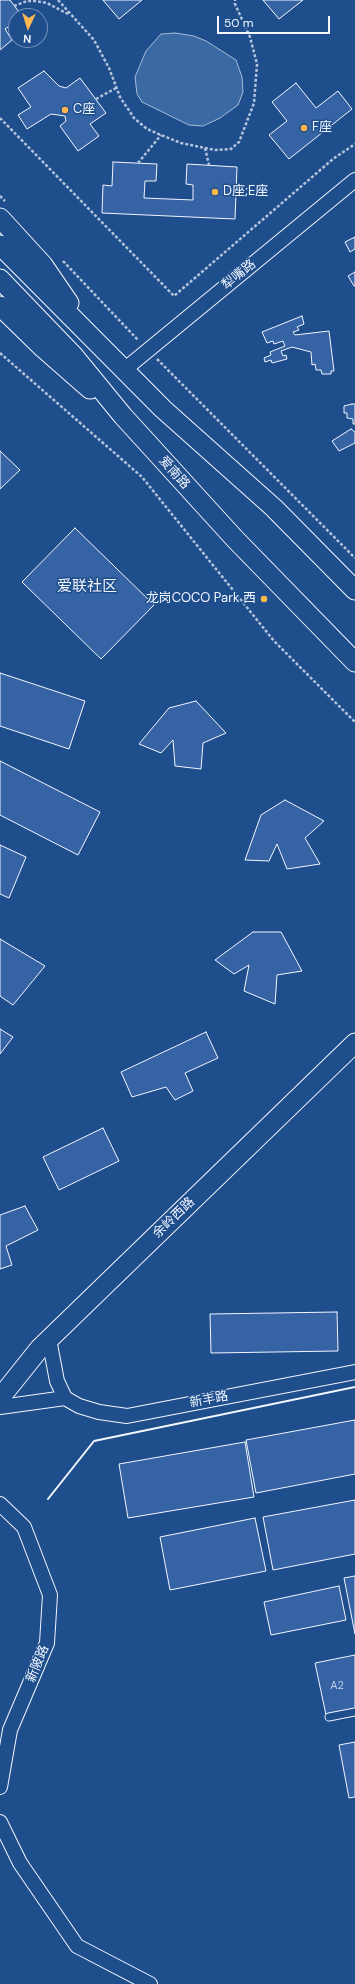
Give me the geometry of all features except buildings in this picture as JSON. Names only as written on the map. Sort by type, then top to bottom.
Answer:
[{"type":"main road","points":[[3,210],[62,291],[89,336]]},
{"type":"main road","points":[[0,244],[89,336],[163,409],[274,508],[355,590]]},
{"type":"main road","name":"爱南路","points":[[0,278],[73,355],[123,416],[235,540],[355,662]]},
{"type":"main road","points":[[0,306],[61,365],[123,416]]},
{"type":"main road","name":"余岭西路","points":[[0,1398],[49,1339],[355,1043]]},
{"type":"street","name":"犁嘴路","points":[[124,370],[355,180]]},
{"type":"street","points":[[0,1407],[65,1398],[57,1381],[49,1339]]},
{"type":"street","name":"新丰路","points":[[65,1398],[79,1406],[99,1412],[127,1416],[355,1372]]},
{"type":"street","name":"新陂路","points":[[0,1504],[24,1527],[50,1595],[47,1643],[10,1730],[0,1787]]},
{"type":"street","points":[[0,1822],[20,1863],[77,1946],[150,1984]]},
{"type":"lane","points":[[329,1717],[355,1712]]},
{"type":"path","points":[[14,6],[27,0],[47,3],[70,15]]},
{"type":"path","points":[[58,0],[94,40],[109,68],[120,97],[134,118],[147,129],[161,135],[182,143],[215,150],[231,149],[239,142],[254,103],[257,64],[250,37],[235,4],[235,0]]},
{"type":"path","points":[[96,99],[116,88]]},
{"type":"path","points":[[0,118],[174,296],[333,159],[355,144]]},
{"type":"path","points":[[138,163],[161,135]]},
{"type":"path","points":[[205,148],[208,166]]},
{"type":"path","points":[[0,196],[3,210]]},
{"type":"path","points":[[60,259],[148,350],[355,558]]},
{"type":"path","points":[[0,353],[142,477],[274,641],[355,722]]},
{"type":"water","points":[[175,33],[194,36],[206,41],[236,60],[242,77],[243,92],[238,105],[220,118],[203,126],[189,125],[142,102],[137,94],[135,77],[146,51],[161,34]]},
{"type":"wall","points":[[48,1499],[94,1441],[355,1387]]},
{"type":"place","name":"C座","points":[[65,110]]},
{"type":"place","name":"F座","points":[[304,128]]},
{"type":"place","name":"D座;E座","points":[[215,192]]},
{"type":"place","name":"龙岗COCO Park 西","points":[[264,599]]},
{"type":"district","name":"爱联社区","points":[[87,587]]}]
